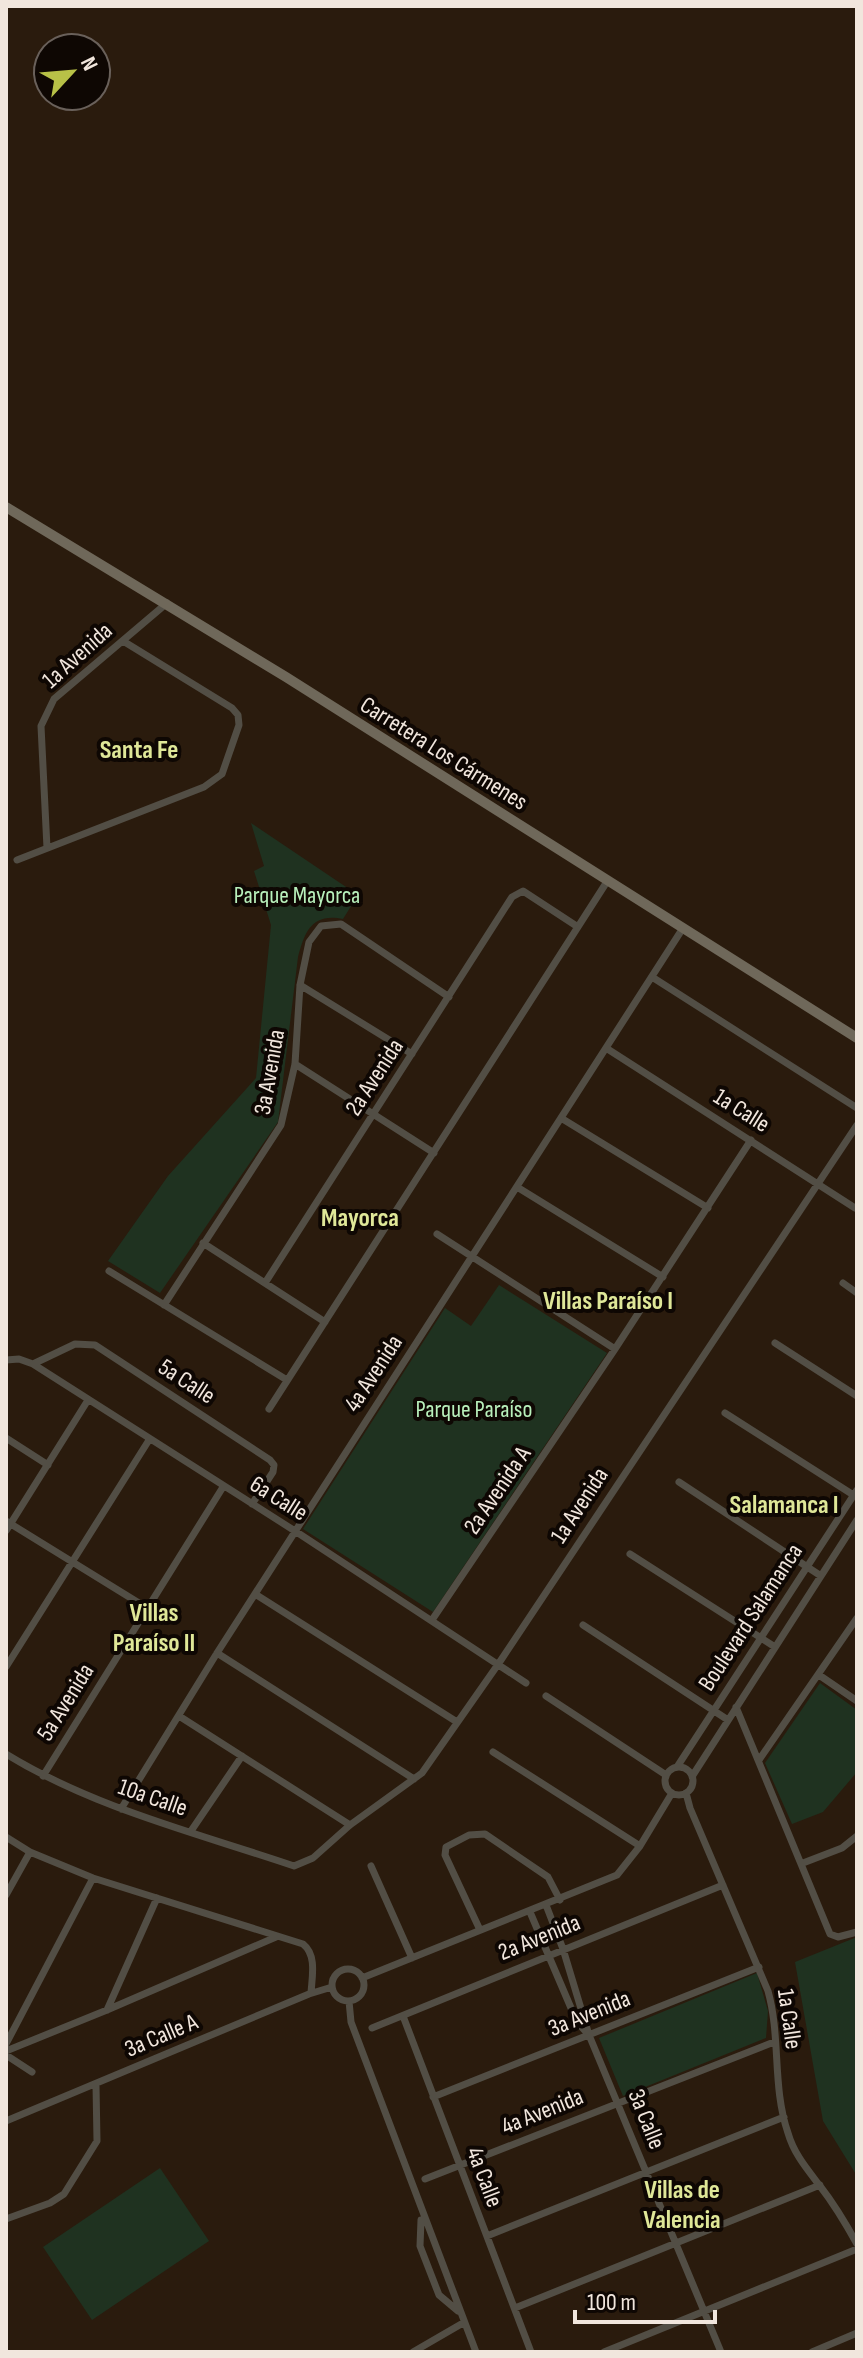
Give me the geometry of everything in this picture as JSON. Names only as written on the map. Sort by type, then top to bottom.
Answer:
[{"type":"main road","name":"Carretera Los Cármenes","points":[[6,507],[167,603],[857,1038]]},
{"type":"street","name":"1a Avenida","points":[[47,848],[41,726],[46,713],[54,699],[167,603]]},
{"type":"street","points":[[17,860],[215,780],[222,774],[239,725],[238,715],[232,708],[123,641]]},
{"type":"street","points":[[269,1409],[608,880]]},
{"type":"street","name":"2a Avenida","points":[[265,1283],[512,897],[523,891],[578,927]]},
{"type":"street","name":"3a Avenida","points":[[164,1305],[281,1125],[295,1064],[300,985],[313,935],[321,926],[341,924],[449,997]]},
{"type":"street","name":"4a Avenida","points":[[121,1809],[217,1653],[683,928]]},
{"type":"street","points":[[652,977],[857,1108]]},
{"type":"street","points":[[300,985],[412,1054]]},
{"type":"street","name":"1a Calle","points":[[606,1048],[855,1208]]},
{"type":"street","points":[[295,1064],[434,1153]]},
{"type":"street","points":[[561,1118],[708,1208]]},
{"type":"street","name":"1a Avenida","points":[[294,1866],[313,1858],[350,1825],[422,1773],[499,1663],[857,1125]]},
{"type":"street","name":"2a Avenida A","points":[[432,1620],[663,1277],[751,1140]]},
{"type":"street","points":[[517,1187],[663,1277]]},
{"type":"street","points":[[437,1234],[615,1349]]},
{"type":"street","points":[[203,1243],[325,1322]]},
{"type":"street","points":[[109,1271],[287,1380]]},
{"type":"street","points":[[843,1283],[857,1293]]},
{"type":"street","points":[[775,1343],[857,1396]]},
{"type":"street","name":"5a Calle","points":[[33,1364],[75,1344],[95,1345],[270,1460],[274,1465],[273,1472],[252,1504]]},
{"type":"street","name":"6a Calle","points":[[8,1358],[33,1364],[526,1683]]},
{"type":"street","points":[[88,1400],[8,1525],[147,1608]]},
{"type":"street","points":[[725,1413],[856,1494]]},
{"type":"street","points":[[6,1438],[48,1465]]},
{"type":"street","points":[[6,1667],[149,1440]]},
{"type":"street","points":[[679,1482],[821,1576]]},
{"type":"street","name":"5a Avenida","points":[[43,1776],[223,1487]]},
{"type":"street","name":"Boulevard Salamanca","points":[[677,1767],[856,1494]]},
{"type":"street","name":"Boulevard Salamanca","points":[[693,1775],[857,1520]]},
{"type":"street","points":[[630,1554],[775,1647]]},
{"type":"street","points":[[255,1594],[457,1722]]},
{"type":"street","points":[[759,1760],[857,1618]]},
{"type":"street","points":[[583,1625],[728,1720]]},
{"type":"street","points":[[217,1653],[414,1779]]},
{"type":"street","points":[[819,1675],[857,1701]]},
{"type":"street","points":[[546,1696],[666,1775]]},
{"type":"street","points":[[736,1707],[830,1934],[838,1937],[857,1932]]},
{"type":"street","points":[[179,1716],[350,1825]]},
{"type":"street","points":[[493,1752],[640,1846]]},
{"type":"street","name":"10a Calle","points":[[6,1754],[43,1776],[121,1809],[294,1866]]},
{"type":"street","points":[[191,1831],[242,1756]]},
{"type":"street","points":[[666,1775],[677,1767],[686,1768],[693,1775],[693,1785],[686,1793],[672,1793]]},
{"type":"street","points":[[666,1775],[666,1785],[672,1793]]},
{"type":"street","points":[[362,1978],[617,1875],[640,1846],[672,1793]]},
{"type":"street","name":"1a Calle","points":[[686,1793],[759,1967],[773,2009],[784,2117],[798,2155],[857,2247]]},
{"type":"street","points":[[480,1930],[445,1855],[446,1847],[469,1835],[485,1834],[548,1877],[560,1900]]},
{"type":"street","points":[[803,1863],[842,1848],[857,1836]]},
{"type":"street","points":[[6,1837],[30,1852],[93,1878],[303,1944],[309,1949],[312,1961],[311,1993]]},
{"type":"street","points":[[6,1895],[30,1852]]},
{"type":"street","points":[[371,1866],[412,1958]]},
{"type":"street","points":[[6,2044],[93,1878]]},
{"type":"street","name":"2a Avenida","points":[[372,2028],[723,1885]]},
{"type":"street","points":[[107,2010],[157,1898]]},
{"type":"street","name":"3a Calle","points":[[546,1905],[589,2035],[721,2352]]},
{"type":"street","name":"3a Calle","points":[[530,1912],[577,2022],[589,2035]]},
{"type":"street","points":[[6,2053],[276,1937]]},
{"type":"street","name":"3a Avenida","points":[[433,2097],[759,1967]]},
{"type":"street","points":[[344,1969],[355,1970],[362,1978],[364,1985],[361,1995],[349,2001],[338,1997],[332,1987],[335,1975],[344,1969]]},
{"type":"street","name":"3a Calle A","points":[[6,2121],[311,1993],[332,1987]]},
{"type":"street","points":[[349,2001],[351,2022],[476,2352]]},
{"type":"street","name":"4a Calle","points":[[403,2016],[531,2352]]},
{"type":"street","name":"4a Avenida","points":[[425,2179],[774,2042]]},
{"type":"street","points":[[6,2053],[32,2072]]},
{"type":"street","points":[[6,2219],[50,2203],[64,2194],[97,2141],[96,2085]]},
{"type":"street","points":[[487,2236],[784,2117]]},
{"type":"street","points":[[515,2308],[820,2185]]},
{"type":"street","points":[[422,2214],[420,2246],[439,2295],[459,2312]]},
{"type":"street","points":[[604,2352],[857,2247]]},
{"type":"street","points":[[413,2352],[463,2323]]},
{"type":"street","points":[[812,2352],[857,2333]]},
{"type":"green space","name":"Parque Mayorca","points":[[251,823],[358,895],[343,919],[317,922],[304,939],[298,957],[278,1122],[160,1293],[108,1261],[168,1176],[256,1078],[271,925],[254,871],[264,866]]},
{"type":"green space","name":"Parque Paraíso","points":[[499,1285],[607,1353],[433,1612],[303,1529],[445,1308],[471,1326]]},
{"type":"green space","points":[[820,1683],[857,1710],[857,1772],[823,1812],[792,1824],[765,1763]]},
{"type":"green space","points":[[857,1937],[857,2176],[823,2121],[795,1962]]},
{"type":"green space","points":[[757,1973],[768,2011],[766,2038],[623,2096],[599,2038]]},
{"type":"green space","points":[[160,2168],[209,2241],[92,2320],[43,2247]]},
{"type":"district","name":"Santa Fe","points":[[139,749]]},
{"type":"district","name":"Mayorca","points":[[360,1217]]},
{"type":"district","name":"Villas Paraíso I","points":[[608,1300]]},
{"type":"district","name":"Salamanca I","points":[[784,1504]]},
{"type":"district","name":"Villas Paraíso II","points":[[154,1627]]},
{"type":"district","name":"Villas de Valencia","points":[[682,2204]]}]
